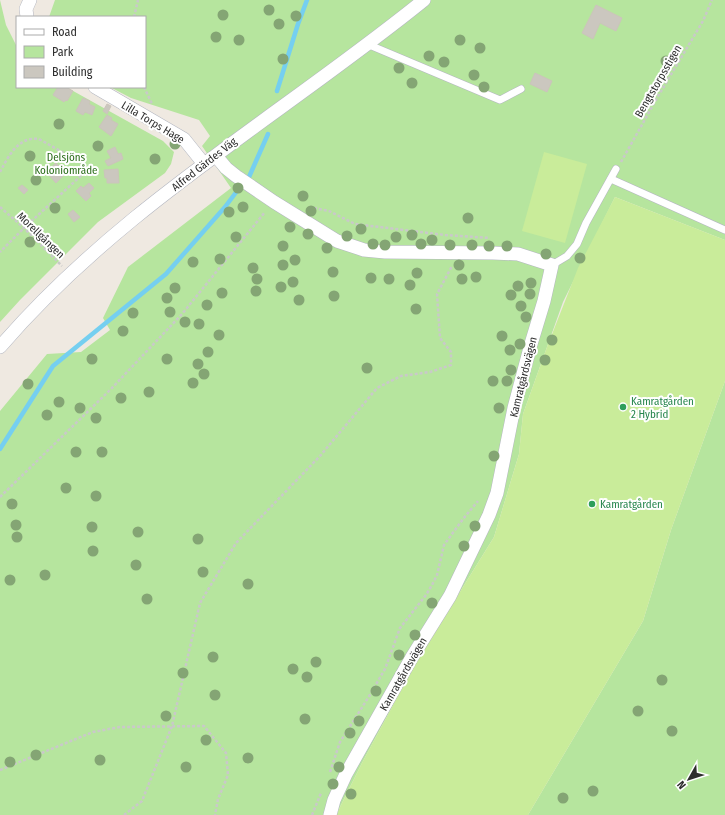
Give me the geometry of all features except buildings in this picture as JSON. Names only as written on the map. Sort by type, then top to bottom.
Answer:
[{"type":"street","points":[[27,16],[26,9],[30,0]]},
{"type":"street","name":"Alfred Gärdes Väg","points":[[0,347],[44,300],[114,235],[204,164],[424,0]]},
{"type":"street","name":"Lilla Torps Hage","points":[[97,88],[184,139],[204,164]]},
{"type":"street","points":[[216,156],[226,168],[236,176],[274,202],[337,241],[364,250],[385,252],[518,254],[552,265]]},
{"type":"street","name":"Kamratgårdsvägen","points":[[330,815],[334,800],[349,767],[412,657],[450,596],[498,493],[514,408],[552,265]]},
{"type":"lane","points":[[366,44],[500,100],[521,89]]},
{"type":"lane","points":[[552,265],[568,256],[577,244],[586,223],[616,169]]},
{"type":"lane","points":[[611,179],[725,230]]},
{"type":"path","points":[[134,16],[138,0]]},
{"type":"path","name":"Bengtstorpsstigen","points":[[616,169],[628,151],[657,98],[703,21],[712,0]]},
{"type":"path","points":[[0,172],[11,152],[22,143],[35,138],[85,165],[85,172],[0,252]]},
{"type":"path","points":[[0,497],[111,389],[182,314],[274,202]]},
{"type":"path","points":[[306,206],[329,211],[355,224],[445,235],[497,238]]},
{"type":"path","name":"Morellgången","points":[[0,207],[24,228],[57,262],[72,274]]},
{"type":"path","points":[[124,815],[142,801],[172,726],[200,603],[236,543],[320,456],[377,388],[401,376],[430,372],[451,365],[451,352],[440,338],[437,294],[459,253]]},
{"type":"path","points":[[329,776],[340,742],[385,669],[400,628],[426,595],[434,580],[444,545],[481,496]]},
{"type":"path","points":[[0,770],[93,732],[120,727],[204,726],[226,753],[228,775],[218,799],[215,815]]},
{"type":"path","points":[[312,815],[315,804],[322,790]]},
{"type":"green space","name":"Delsjöns Koloniområde","points":[[0,0],[6,25],[16,45],[16,88],[68,88],[163,141],[174,152],[171,164],[165,173],[98,222],[0,322]]},
{"type":"green space","points":[[55,0],[725,0],[725,240],[615,197],[563,302],[523,414],[519,454],[494,537],[414,666],[336,815],[0,815],[0,411],[47,354],[81,352],[110,330],[103,318],[128,267],[231,188],[202,146],[210,136],[199,120],[131,98],[112,88],[146,88],[146,16],[49,16]]},
{"type":"green space","points":[[544,152],[587,164],[565,243],[522,231]]},
{"type":"green space","name":"Kamratgården","points":[[615,197],[725,240],[725,381],[671,530],[643,621],[528,815],[336,815],[414,666],[494,537],[519,454],[523,414],[578,268]]},
{"type":"green space","points":[[725,381],[725,815],[528,815],[643,621],[671,530]]},
{"type":"waterway","points":[[277,91],[307,0]]},
{"type":"waterway","points":[[249,177],[268,134]]},
{"type":"waterway","points":[[0,449],[53,366],[166,274],[225,207],[240,187]]},
{"type":"place","name":"Kamratgården 2 Hybrid","points":[[623,407]]},
{"type":"place","name":"Kamratgården","points":[[592,504]]}]
